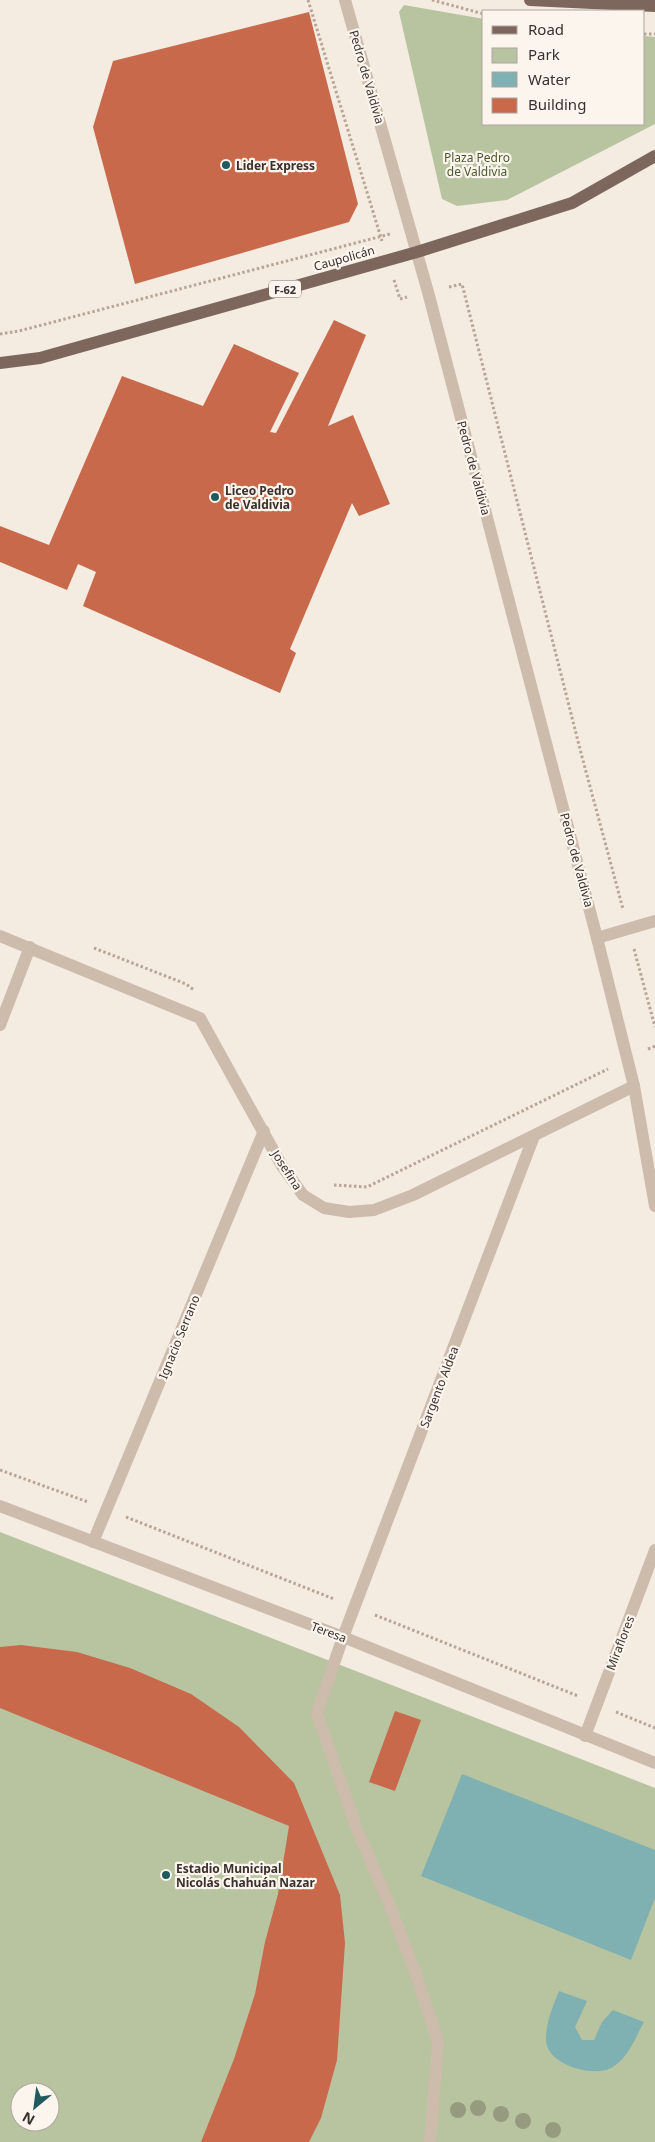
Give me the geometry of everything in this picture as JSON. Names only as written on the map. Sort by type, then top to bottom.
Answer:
[{"type":"main road","points":[[530,0],[655,6]]},
{"type":"main road","name":"Caupolicán","points":[[0,363],[40,358],[417,252],[572,203],[655,156]]},
{"type":"street","name":"Pedro de Valdivia","points":[[345,0],[417,252],[597,938],[634,1086],[655,1206]]},
{"type":"street","points":[[597,938],[655,921]]},
{"type":"street","name":"Josefina","points":[[0,936],[200,1018],[282,1166],[303,1195],[324,1208],[349,1212],[374,1210],[413,1195],[634,1086]]},
{"type":"street","points":[[0,1025],[30,947]]},
{"type":"street","name":"Ignacio Serrano","points":[[93,1542],[264,1131]]},
{"type":"street","name":"Sargento Aldea","points":[[430,2142],[438,2042],[390,1906],[356,1827],[317,1712],[343,1637],[534,1136]]},
{"type":"street","name":"Teresa","points":[[0,1506],[343,1637],[655,1763]]},
{"type":"street","name":"Miraflores","points":[[585,1736],[655,1550]]},
{"type":"path","points":[[432,0],[482,13]]},
{"type":"path","points":[[0,334],[18,331],[410,229]]},
{"type":"path","points":[[93,948],[186,984],[198,992]]},
{"type":"path","points":[[330,1185],[367,1186],[655,1046]]},
{"type":"path","points":[[0,1470],[107,1509],[655,1728]]},
{"type":"green space","name":"Plaza Pedro de Valdivia","points":[[404,5],[482,19],[482,125],[645,125],[645,36],[655,37],[655,124],[507,200],[457,206],[442,199],[399,12]]},
{"type":"green space","name":"Estadio Municipal Nicolás Chahuán Nazar","points":[[0,1532],[655,1788],[655,2142],[0,2142]]},
{"type":"water","points":[[462,1774],[655,1850],[655,1898],[631,1960],[421,1876]]},
{"type":"water","points":[[559,1991],[587,2001],[575,2027],[582,2040],[594,2040],[602,2022],[613,2010],[644,2022],[630,2048],[617,2064],[603,2071],[582,2070],[561,2062],[553,2055],[548,2048],[546,2033],[550,2014]]},
{"type":"building","name":"Lider Express","points":[[309,12],[358,204],[349,222],[135,284],[93,127],[113,61]]},
{"type":"building","points":[[334,320],[366,335],[328,426],[353,415],[390,504],[359,516],[352,503],[290,649],[296,653],[280,693],[83,606],[96,572],[78,564],[67,590],[0,562],[0,526],[49,545],[122,376],[203,406],[234,344],[299,373],[270,432],[276,433]]},
{"type":"building","points":[[21,1645],[77,1652],[130,1668],[191,1694],[239,1727],[294,1783],[340,1895],[345,1943],[337,2060],[321,2118],[309,2142],[201,2142],[234,2059],[255,1994],[265,1942],[278,1894],[289,1826],[0,1708],[0,1647]]},
{"type":"building","points":[[395,1711],[421,1720],[395,1791],[369,1782]]},
{"type":"place","name":"Lider Express","points":[[226,165]]},
{"type":"place","name":"Liceo Pedro de Valdivia","points":[[215,497]]},
{"type":"place","name":"Estadio Municipal Nicolás Chahuán Nazar","points":[[166,1875]]}]
